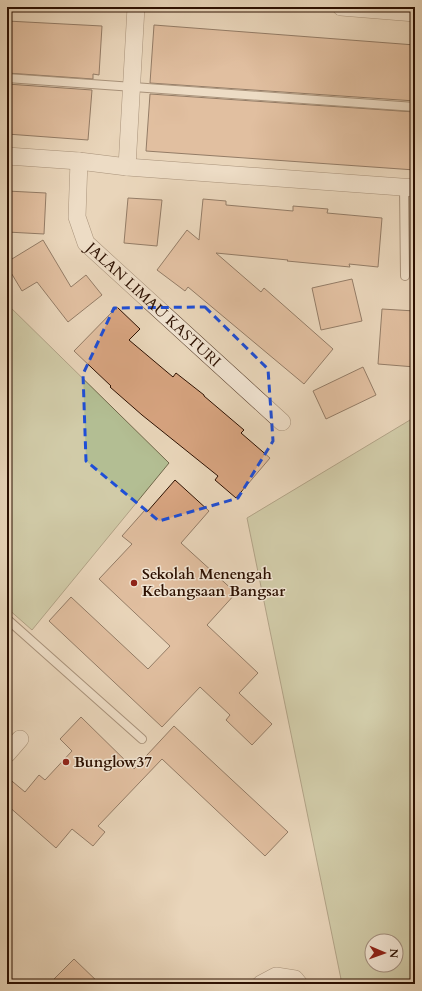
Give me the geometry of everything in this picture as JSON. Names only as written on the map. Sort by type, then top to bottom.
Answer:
[{"type":"street","points":[[127,167],[136,7]]},
{"type":"street","points":[[341,7],[415,13]]},
{"type":"street","points":[[7,156],[79,161],[127,167],[410,188]]},
{"type":"street","name":"JALAN LIMAU KASTURI","points":[[79,161],[77,217],[86,243],[282,422]]},
{"type":"street","points":[[7,754],[20,738]]},
{"type":"street","points":[[261,984],[276,976],[295,979],[299,984]]},
{"type":"lane","points":[[7,78],[415,107]]},
{"type":"lane","points":[[405,276],[410,188]]},
{"type":"lane","points":[[7,619],[142,739]]},
{"type":"highlighted area","points":[[205,307],[268,369],[273,441],[238,498],[159,521],[86,461],[83,374],[114,308]]},
{"type":"green space","points":[[7,304],[169,463],[32,630],[7,608]]},
{"type":"green space","points":[[415,417],[415,984],[342,984],[247,518]]},
{"type":"building","points":[[7,21],[102,26],[99,75],[93,74],[93,79],[7,73]]},
{"type":"building","points":[[154,25],[415,45],[415,101],[150,83]]},
{"type":"building","points":[[7,84],[92,90],[88,140],[7,134]]},
{"type":"building","points":[[150,94],[415,112],[415,170],[146,151]]},
{"type":"building","points":[[7,191],[46,193],[44,234],[7,232]]},
{"type":"building","points":[[128,198],[162,200],[157,246],[124,243]]},
{"type":"building","points":[[203,199],[226,201],[226,205],[293,211],[293,206],[328,209],[327,213],[382,218],[378,267],[349,264],[350,267],[216,253],[261,292],[264,288],[333,349],[304,384],[188,287],[185,291],[157,270],[187,230],[199,240]]},
{"type":"building","points":[[43,240],[71,287],[86,275],[102,295],[68,322],[37,282],[22,291],[7,266],[7,262]]},
{"type":"building","points":[[352,279],[362,321],[321,330],[312,288]]},
{"type":"building","points":[[117,307],[140,329],[129,340],[173,377],[176,373],[204,395],[244,430],[241,433],[270,458],[236,498],[215,480],[218,476],[142,415],[110,387],[111,386],[74,351]]},
{"type":"building","points":[[382,309],[415,311],[415,367],[378,364]]},
{"type":"building","points":[[363,367],[376,395],[326,419],[313,391]]},
{"type":"building","points":[[175,480],[209,511],[181,543],[236,593],[207,625],[258,673],[239,693],[272,724],[252,745],[226,720],[230,715],[200,687],[162,727],[49,621],[71,597],[148,669],[170,646],[99,579],[132,544],[122,536],[145,510],[147,512]]},
{"type":"building","points":[[81,717],[134,769],[174,726],[288,832],[265,856],[162,759],[98,826],[105,832],[93,846],[72,829],[56,848],[7,805],[7,777],[25,792],[39,775],[45,780],[72,751],[60,739]]},
{"type":"building","points":[[74,959],[100,984],[49,984]]},
{"type":"place","name":"Sekolah Menengah Kebangsaan Bangsar","points":[[134,583]]},
{"type":"place","name":"Bunglow37","points":[[66,762]]}]
